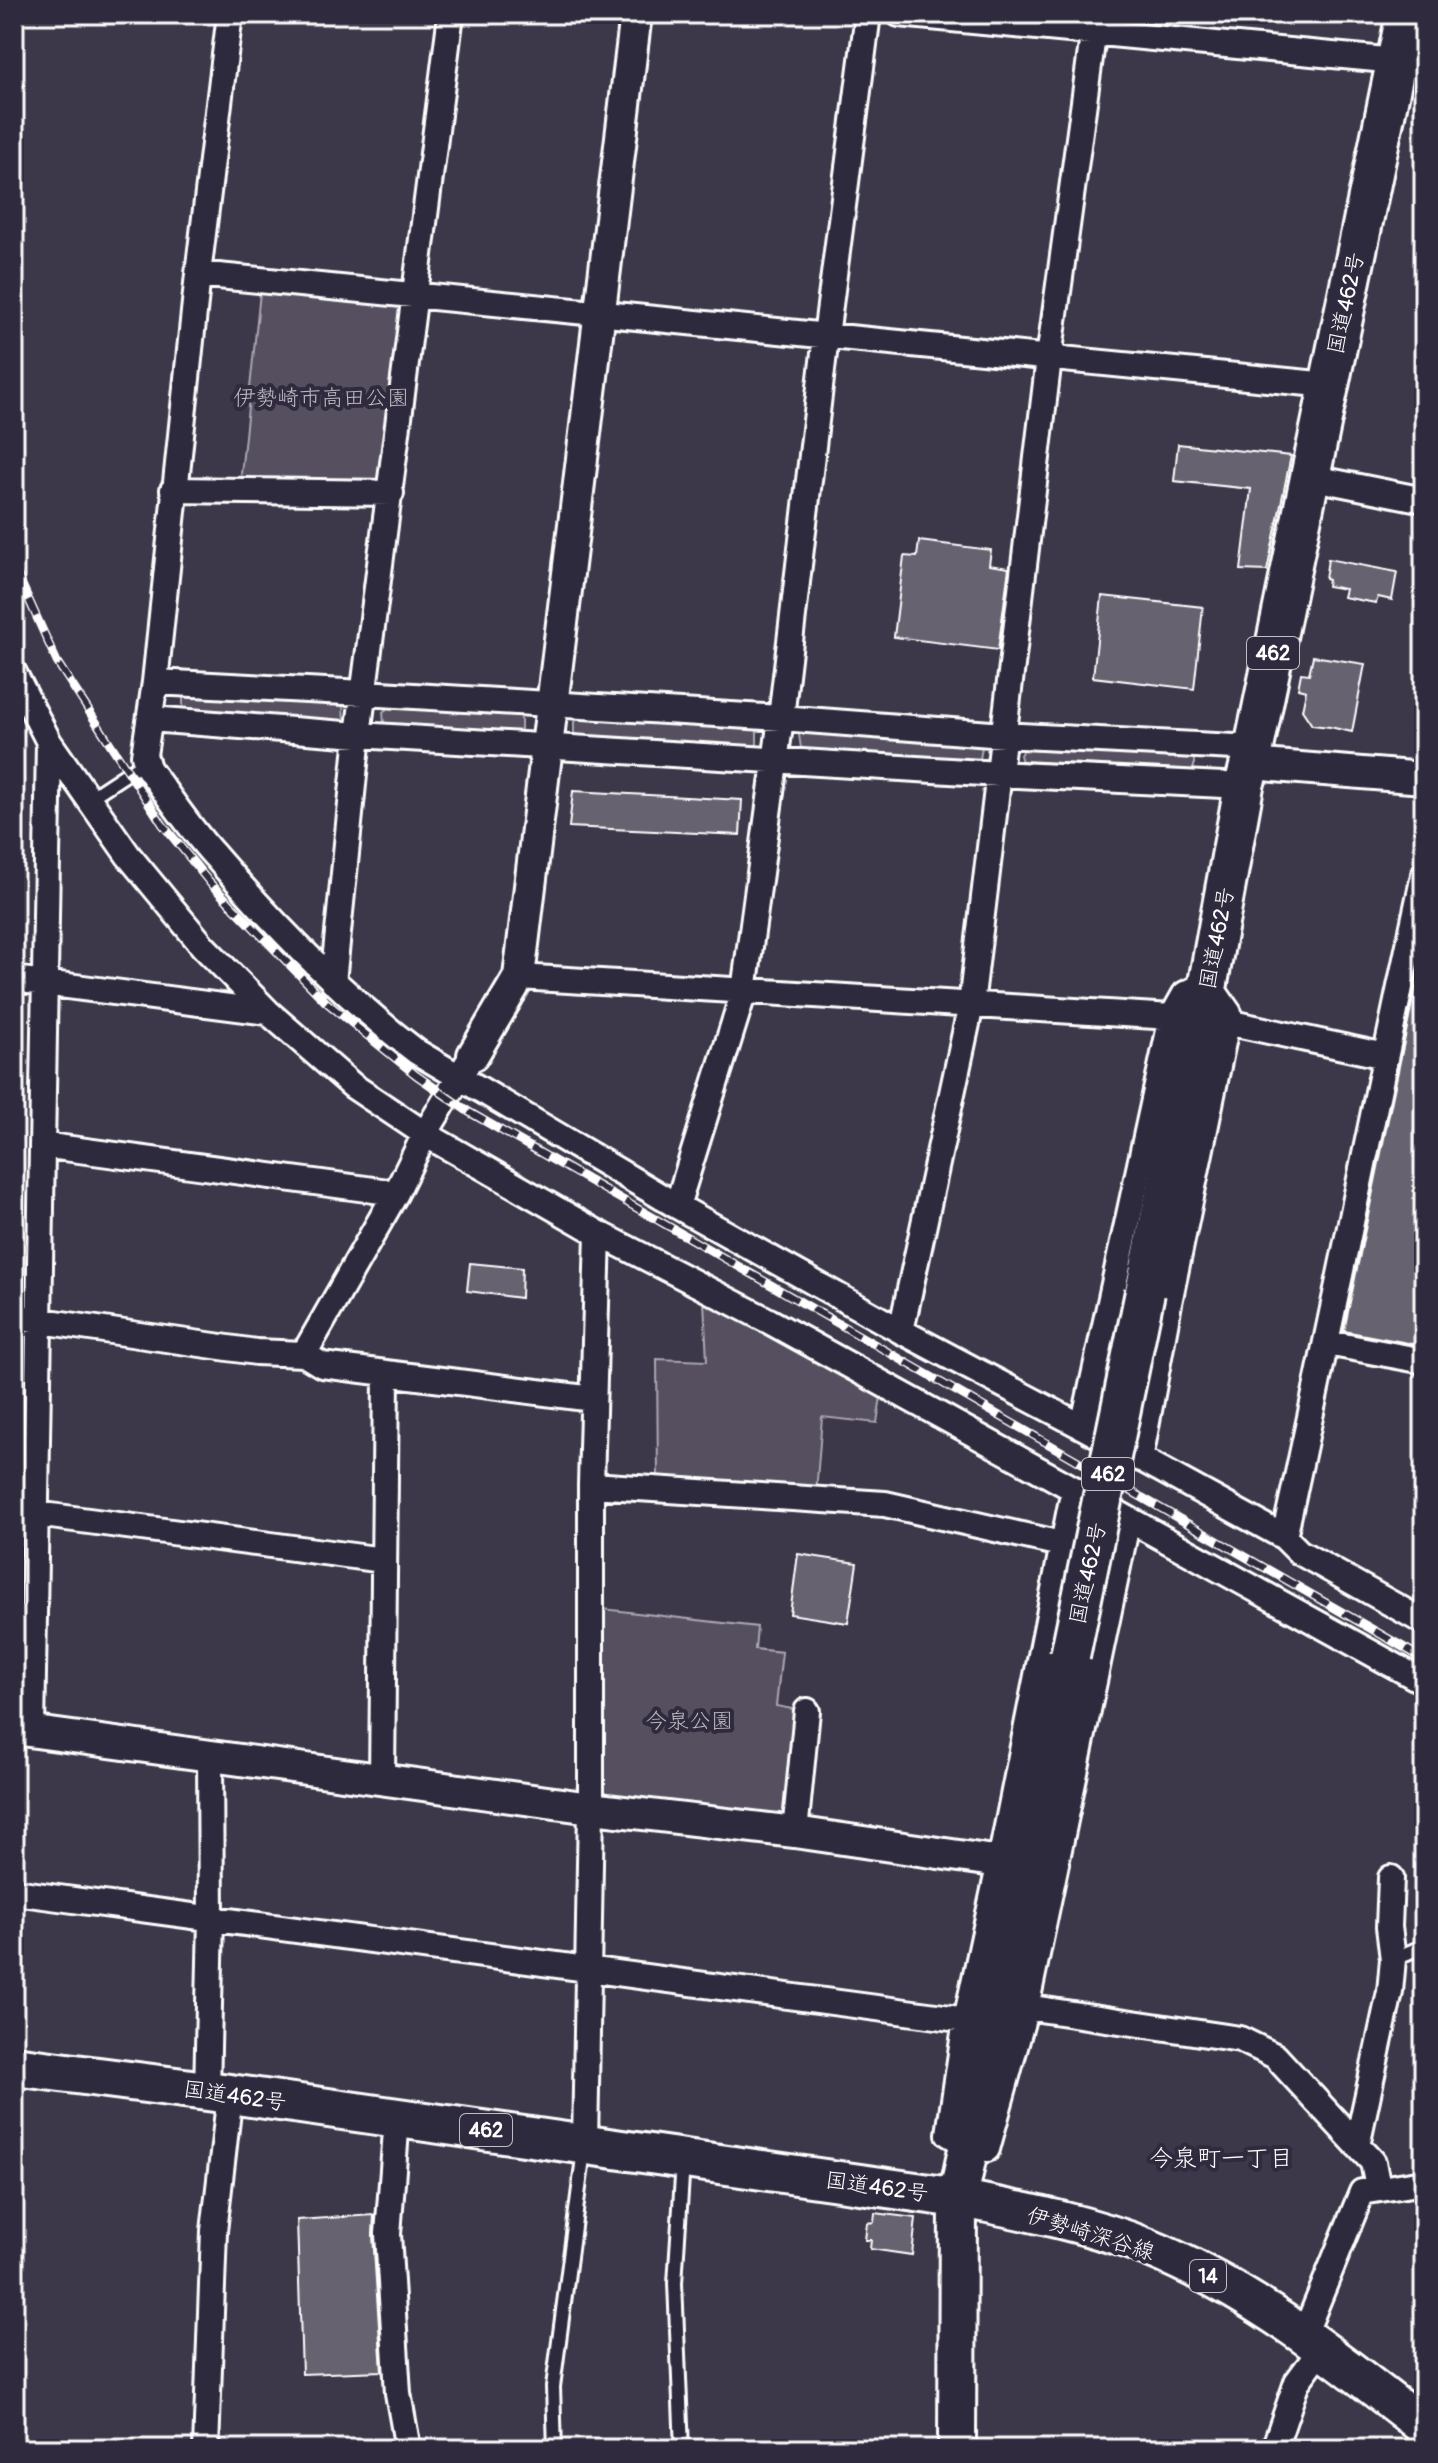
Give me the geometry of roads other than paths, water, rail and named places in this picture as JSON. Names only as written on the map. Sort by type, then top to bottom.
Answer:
[{"type":"highway","name":"国道462号","points":[[14,2066],[958,2198],[1328,385],[1410,64],[1406,14]]},
{"type":"main road","name":"伊勢崎深谷線","points":[[958,2198],[1089,2228],[1195,2268],[1314,2341],[1424,2427]]},
{"type":"main road","points":[[957,2449],[958,2198]]},
{"type":"street","points":[[230,14],[173,490],[155,682],[144,755],[148,768],[213,855],[333,982],[417,1052],[466,1066],[677,1206],[901,1331],[1284,1537],[1299,1552],[1424,1622]]},
{"type":"street","points":[[333,982],[358,735],[451,14]]},
{"type":"street","points":[[304,1354],[396,1193],[425,1134],[519,977],[636,14]]},
{"type":"street","points":[[677,1206],[744,991],[868,14]]},
{"type":"street","points":[[899,14],[1094,24],[1410,64]]},
{"type":"street","points":[[901,1331],[971,1005],[1049,358],[1094,24]]},
{"type":"street","points":[[198,274],[1328,385]]},
{"type":"street","points":[[1309,477],[1424,500]]},
{"type":"street","points":[[173,490],[391,493]]},
{"type":"street","points":[[14,673],[49,742],[128,855],[203,946],[268,1012],[353,1086],[425,1134],[598,1233],[769,1321],[1424,1682]]},
{"type":"street","points":[[155,682],[781,718],[1004,735],[1250,766],[1424,778]]},
{"type":"street","points":[[150,719],[358,735],[999,774],[1250,766]]},
{"type":"street","points":[[49,742],[36,1514],[23,1730],[1000,1862]]},
{"type":"street","points":[[1284,1537],[1424,875]]},
{"type":"street","points":[[519,977],[1172,1017]]},
{"type":"street","points":[[14,979],[268,1012]]},
{"type":"street","points":[[1083,1427],[1172,1017],[1185,994],[1208,983],[1229,1013],[1140,1459]]},
{"type":"street","points":[[1227,1022],[1385,1056]]},
{"type":"street","points":[[42,1145],[396,1193]]},
{"type":"street","points":[[585,2144],[591,1808],[591,1485],[598,1233]]},
{"type":"street","points":[[14,1317],[256,1352],[304,1354],[322,1365],[593,1399]]},
{"type":"street","points":[[1327,1343],[1424,1361]]},
{"type":"street","points":[[382,1780],[386,1374]]},
{"type":"street","points":[[591,1485],[885,1504],[1061,1544]]},
{"type":"street","points":[[1074,1489],[966,2020],[949,2134],[970,2146],[987,2149],[1026,2007],[1128,1519]]},
{"type":"street","points":[[36,1514],[383,1560]]},
{"type":"street","points":[[795,1832],[807,1711]]},
{"type":"street","points":[[206,2449],[219,2093],[211,1919],[210,1755]]},
{"type":"street","points":[[1357,2145],[1390,1992],[1393,1959],[1389,1927],[1391,1878]]},
{"type":"street","points":[[14,1892],[966,2020]]},
{"type":"street","points":[[1026,2007],[1240,2039],[1275,2056],[1373,2162],[1378,2188]]},
{"type":"street","points":[[397,2118],[388,2234],[398,2393],[408,2449]]},
{"type":"street","points":[[1274,2449],[1314,2341],[1362,2192],[1424,2182]]},
{"type":"lane","points":[[88,799],[146,761]]},
{"type":"lane","points":[[1393,1959],[1424,1946]]},
{"type":"lane","points":[[555,2449],[553,2387],[585,2144]]},
{"type":"lane","points":[[682,2449],[675,2283],[683,2159]]},
{"type":"railway","points":[[14,567],[57,662],[163,825],[210,883],[326,1002],[416,1075],[469,1112],[1424,1659]]},
{"type":"district","name":"今泉町一丁目","points":[[1221,2158]]},
{"type":"park label","name":"伊勢崎市高田公園","points":[[321,397]]},
{"type":"park label","name":"今泉公園","points":[[689,1720]]}]
